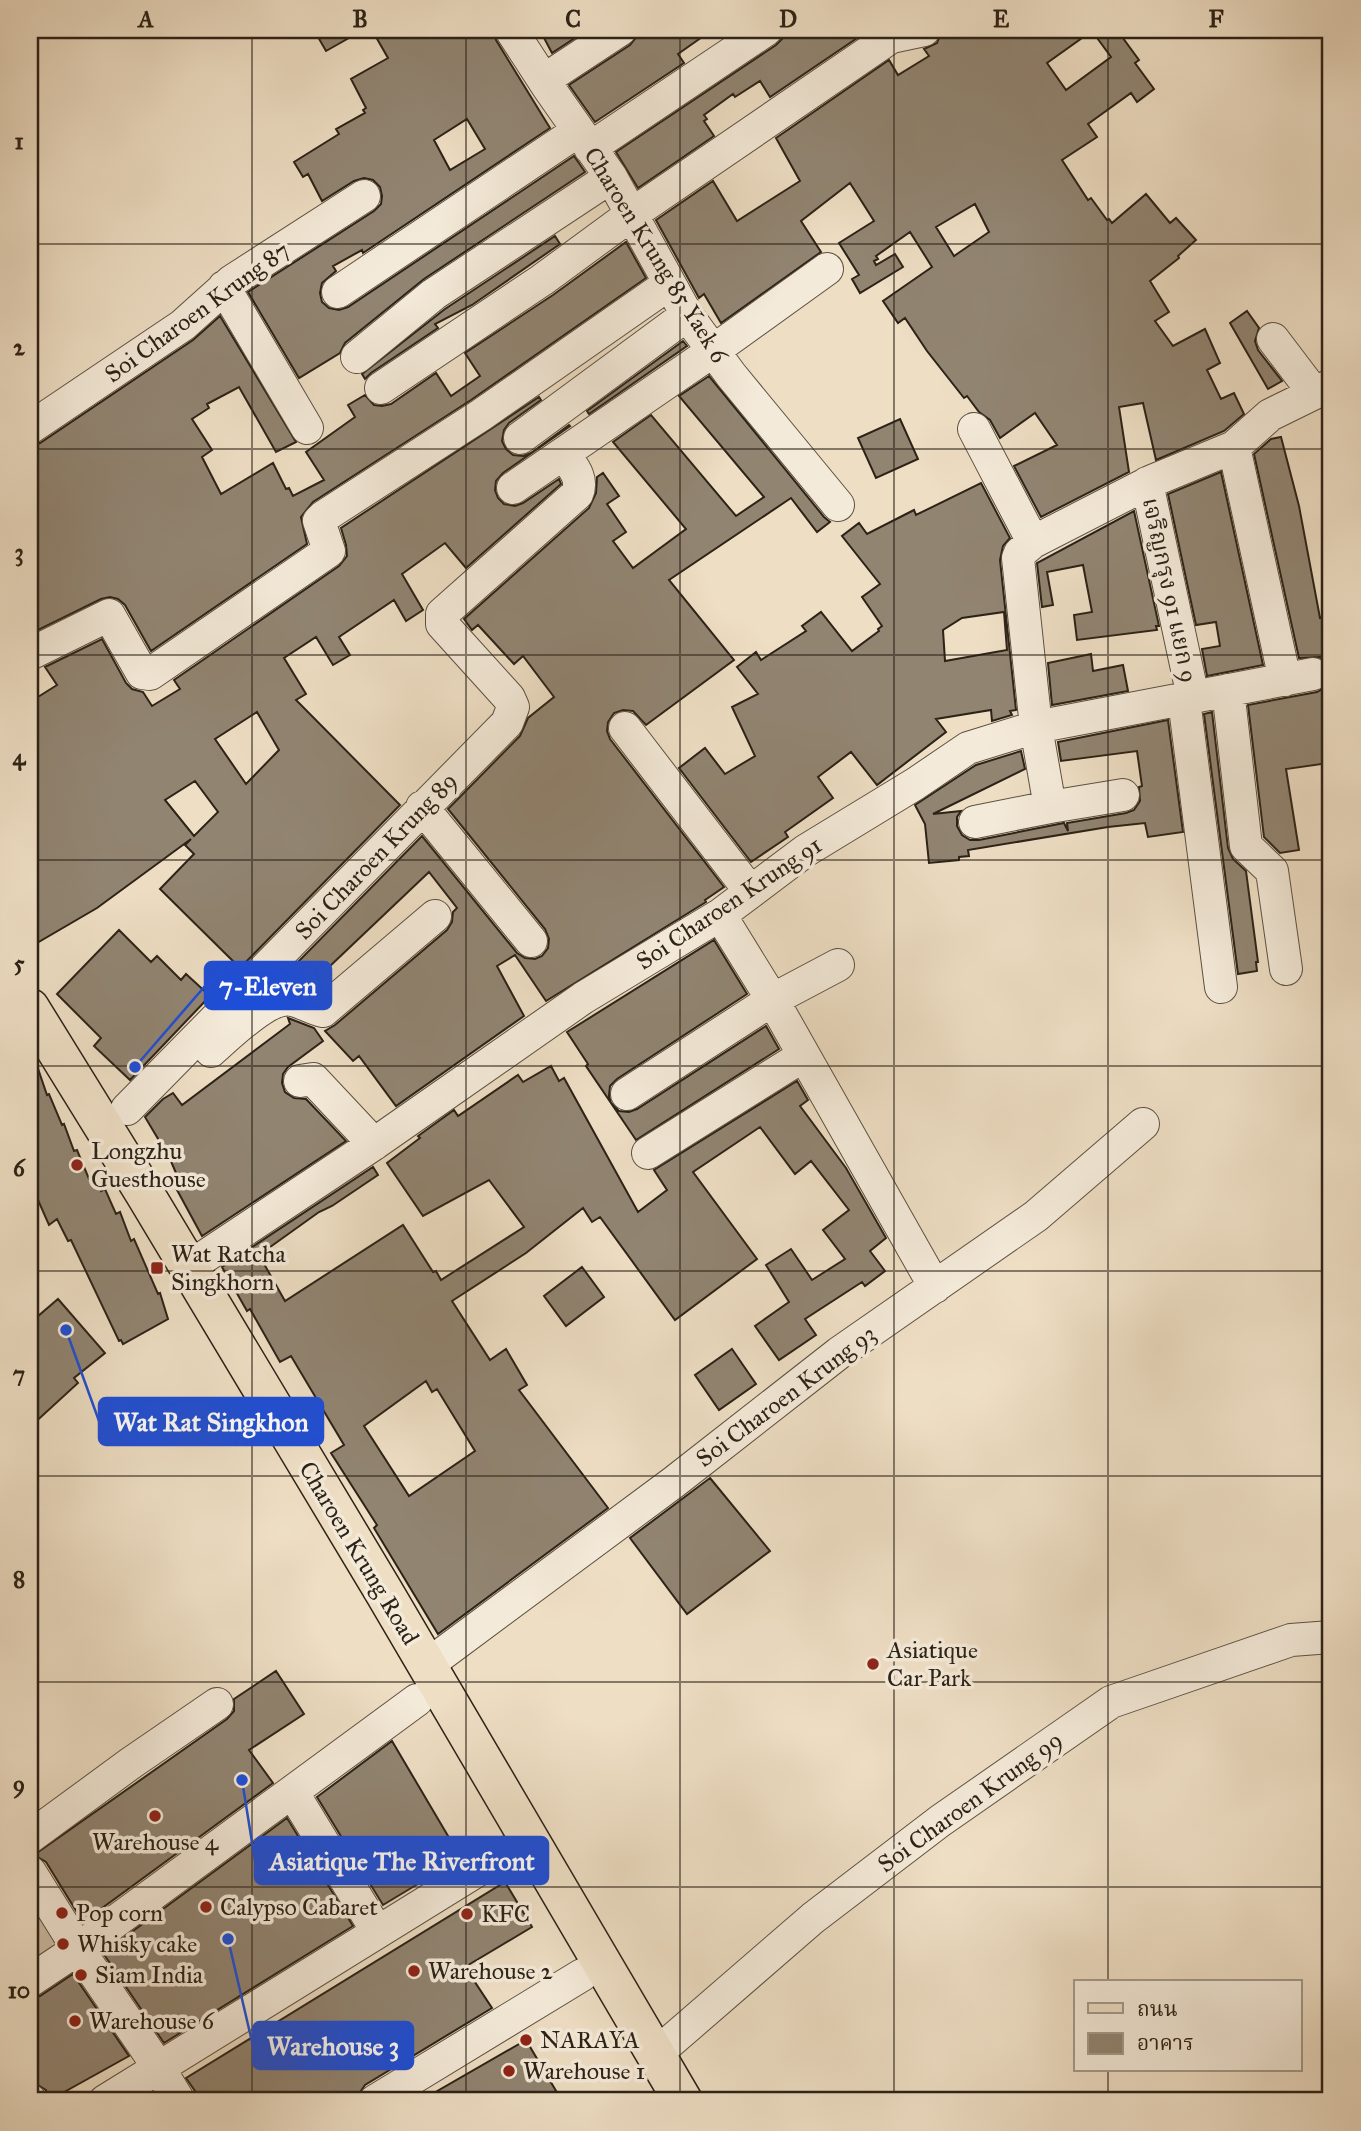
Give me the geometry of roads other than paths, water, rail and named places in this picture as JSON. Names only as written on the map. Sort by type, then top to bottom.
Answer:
[{"type":"main road","name":"Charoen Krung Road","points":[[30,1008],[116,1118],[189,1267],[422,1683],[683,2101]]},
{"type":"street","name":"Charoen Krung 85 Yaek 6","points":[[511,30],[611,177],[687,316],[838,505]]},
{"type":"street","points":[[544,80],[620,30]]},
{"type":"street","points":[[338,292],[766,30]]},
{"type":"street","points":[[381,387],[542,280],[632,214],[891,37],[925,30]]},
{"type":"street","points":[[357,357],[434,294],[611,177]]},
{"type":"street","name":"Soi Charoen Krung 87","points":[[30,428],[183,325],[224,287],[364,196]]},
{"type":"street","points":[[513,488],[827,269]]},
{"type":"street","points":[[30,654],[109,615],[142,673],[150,674],[329,551],[319,521],[323,517],[481,415],[669,284]]},
{"type":"street","points":[[224,287],[307,428]]},
{"type":"street","points":[[520,438],[687,316]]},
{"type":"street","points":[[1050,807],[1036,727],[1018,558],[1020,553],[1033,542],[1147,483],[1234,447],[1270,415],[1323,389],[1273,340]]},
{"type":"street","points":[[974,429],[1033,542]]},
{"type":"street","name":"Soi Charoen Krung 91","points":[[189,1267],[374,1144],[583,998],[720,915],[805,850],[915,785],[968,748],[1036,727],[1299,677],[1234,447]]},
{"type":"street","name":"Soi Charoen Krung 89","points":[[116,1118],[211,1026],[422,807],[507,723],[513,707],[509,698],[440,619],[442,614],[578,494],[579,479],[564,454]]},
{"type":"street","name":"เจริญกรุง 91 แยก 9","points":[[1147,483],[1188,699],[1221,986]]},
{"type":"street","points":[[1228,690],[1246,846],[1272,871],[1286,969]]},
{"type":"street","points":[[625,728],[750,891]]},
{"type":"street","points":[[975,822],[1122,795]]},
{"type":"street","points":[[422,807],[531,941]]},
{"type":"street","points":[[720,915],[772,1000],[935,1287]]},
{"type":"street","points":[[116,1118],[141,1106],[180,1079],[270,1003],[283,999],[293,1000],[323,1012],[435,916]]},
{"type":"street","points":[[627,1094],[772,1000],[838,965]]},
{"type":"street","points":[[648,1153],[803,1056]]},
{"type":"street","points":[[300,1081],[313,1079],[374,1144]]},
{"type":"street","name":"Soi Charoen Krung 93","points":[[30,1981],[293,1793],[422,1683],[674,1482],[839,1353],[1036,1216],[1143,1124]]},
{"type":"street","name":"Soi Charoen Krung 99","points":[[656,2054],[834,1902],[940,1821],[1111,1702],[1292,1640],[1331,1637]]},
{"type":"street","points":[[30,1837],[217,1704]]},
{"type":"street","points":[[293,1793],[377,1931]]},
{"type":"street","points":[[105,2101],[507,1852]]},
{"type":"street","points":[[30,1872],[179,2101]]},
{"type":"street","points":[[375,2101],[582,1975]]},
{"type":"place","name":"7-Eleven","points":[[135,1067]]},
{"type":"place","name":"Longzhu Guesthouse","points":[[77,1165]]},
{"type":"place","name":"Wat Ratcha Singkhorn","points":[[157,1268]]},
{"type":"place","name":"Wat Rat Singkhon","points":[[66,1330]]},
{"type":"place","name":"Asiatique Car Park","points":[[873,1664]]},
{"type":"place","name":"Asiatique The Riverfront","points":[[242,1780]]},
{"type":"place","name":"Warehouse 4","points":[[155,1816]]},
{"type":"place","name":"Calypso Cabaret","points":[[206,1907]]},
{"type":"place","name":"Pop corn","points":[[62,1913]]},
{"type":"place","name":"KFC","points":[[467,1914]]},
{"type":"place","name":"Warehouse 3","points":[[228,1939]]},
{"type":"place","name":"Whisky cake","points":[[63,1944]]},
{"type":"place","name":"Warehouse 2","points":[[414,1971]]},
{"type":"place","name":"Siam India","points":[[81,1975]]},
{"type":"place","name":"Warehouse 6","points":[[75,2021]]},
{"type":"place","name":"NARAYA","points":[[526,2040]]},
{"type":"place","name":"Warehouse 1","points":[[509,2071]]}]
